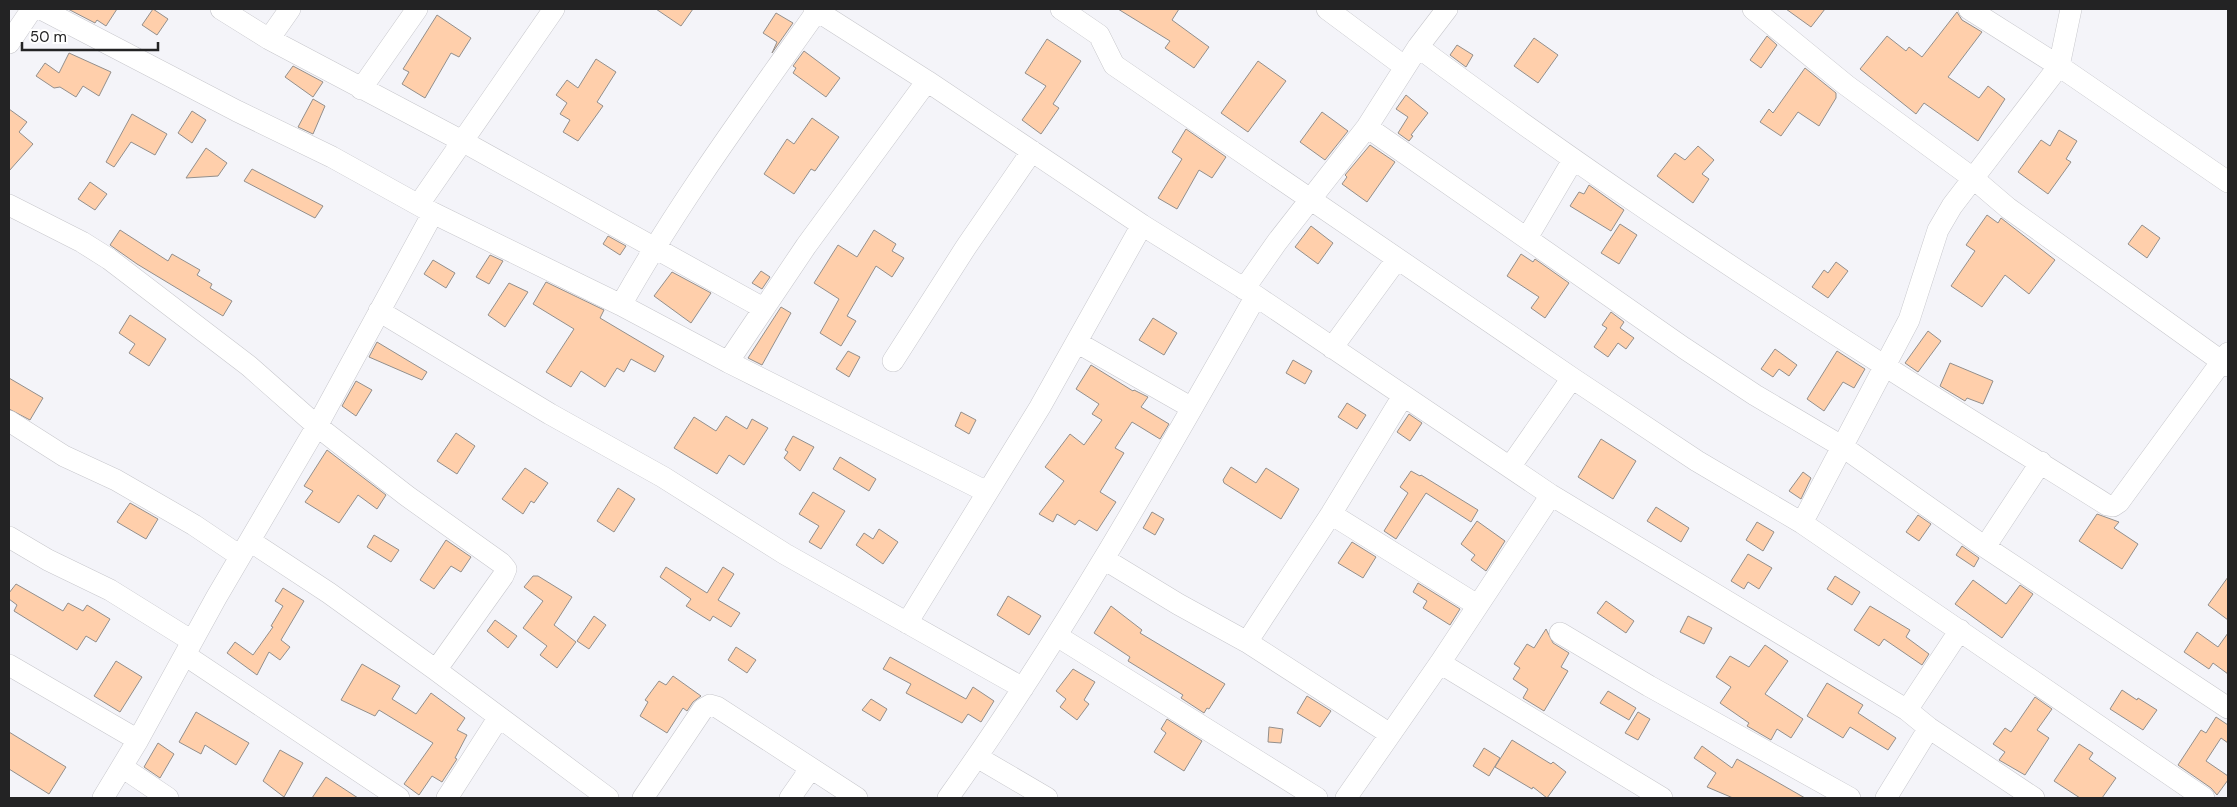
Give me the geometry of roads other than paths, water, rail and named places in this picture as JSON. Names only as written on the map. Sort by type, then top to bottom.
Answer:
[{"type":"street","points":[[9,43],[32,9]]},
{"type":"street","points":[[41,9],[237,111],[332,157],[426,208],[622,305],[728,362],[987,492]]},
{"type":"street","points":[[221,9],[269,40],[462,141],[763,308]]},
{"type":"street","points":[[269,40],[290,9]]},
{"type":"street","points":[[361,89],[418,9]]},
{"type":"street","points":[[103,798],[138,740],[245,548],[317,426],[379,311],[426,208],[462,141],[554,9]]},
{"type":"street","points":[[1061,9],[1099,35],[1114,65],[1572,378],[1697,461],[1802,523],[2204,798]]},
{"type":"street","points":[[1327,9],[1405,67]]},
{"type":"street","points":[[948,798],[1057,636],[1104,559],[1192,408],[1277,242],[1367,126],[1418,47],[1447,9]]},
{"type":"street","points":[[1418,47],[1573,160],[1704,249],[2107,505],[2113,506],[2119,502],[2226,360],[2008,208],[1974,179],[1846,85],[1753,9]]},
{"type":"street","points":[[1969,9],[2059,66],[2228,182]]},
{"type":"street","points":[[1802,523],[1909,320],[1938,230],[1952,206],[2059,66],[2071,9]]},
{"type":"street","points":[[622,305],[653,248],[816,10],[927,81],[1142,225],[1250,293],[1551,495],[1907,710],[1929,728],[2034,798]]},
{"type":"street","points":[[728,362],[806,246],[927,81]]},
{"type":"street","points":[[1367,126],[1755,395],[1843,447],[1986,548],[2228,708]]},
{"type":"street","points":[[893,361],[966,247],[1032,151]]},
{"type":"street","points":[[1527,238],[1573,160]]},
{"type":"street","points":[[9,205],[82,242],[109,259],[249,366],[317,426],[407,496],[501,563],[506,569],[436,670]]},
{"type":"street","points":[[907,623],[1078,342],[1142,225]]},
{"type":"street","points":[[1332,348],[1397,259]]},
{"type":"street","points":[[379,311],[550,414],[663,477],[785,554],[1023,688]]},
{"type":"street","points":[[1078,342],[1192,408]]},
{"type":"street","points":[[1510,467],[1572,378]]},
{"type":"street","points":[[1247,642],[1331,514],[1403,396]]},
{"type":"street","points":[[9,421],[64,456],[116,480],[194,525],[245,548],[329,593],[436,670],[605,797]]},
{"type":"street","points":[[1986,548],[2041,462]]},
{"type":"street","points":[[1346,798],[1440,663],[1551,495]]},
{"type":"street","points":[[1331,514],[1477,605]]},
{"type":"street","points":[[9,537],[48,560],[118,594],[188,648],[398,798]]},
{"type":"street","points":[[1104,559],[1178,604],[1247,642],[1390,734]]},
{"type":"street","points":[[1907,710],[1960,630]]},
{"type":"street","points":[[1560,632],[1649,686],[1850,798]]},
{"type":"street","points":[[1057,636],[1317,798]]},
{"type":"street","points":[[1440,663],[1662,798]]},
{"type":"street","points":[[9,665],[138,740]]},
{"type":"street","points":[[643,798],[703,710],[710,705],[718,707],[857,798]]},
{"type":"street","points":[[447,798],[499,717]]},
{"type":"street","points":[[1886,798],[1929,728]]},
{"type":"street","points":[[977,757],[1047,798]]},
{"type":"street","points":[[122,767],[168,798]]},
{"type":"street","points":[[790,798],[811,768]]}]
